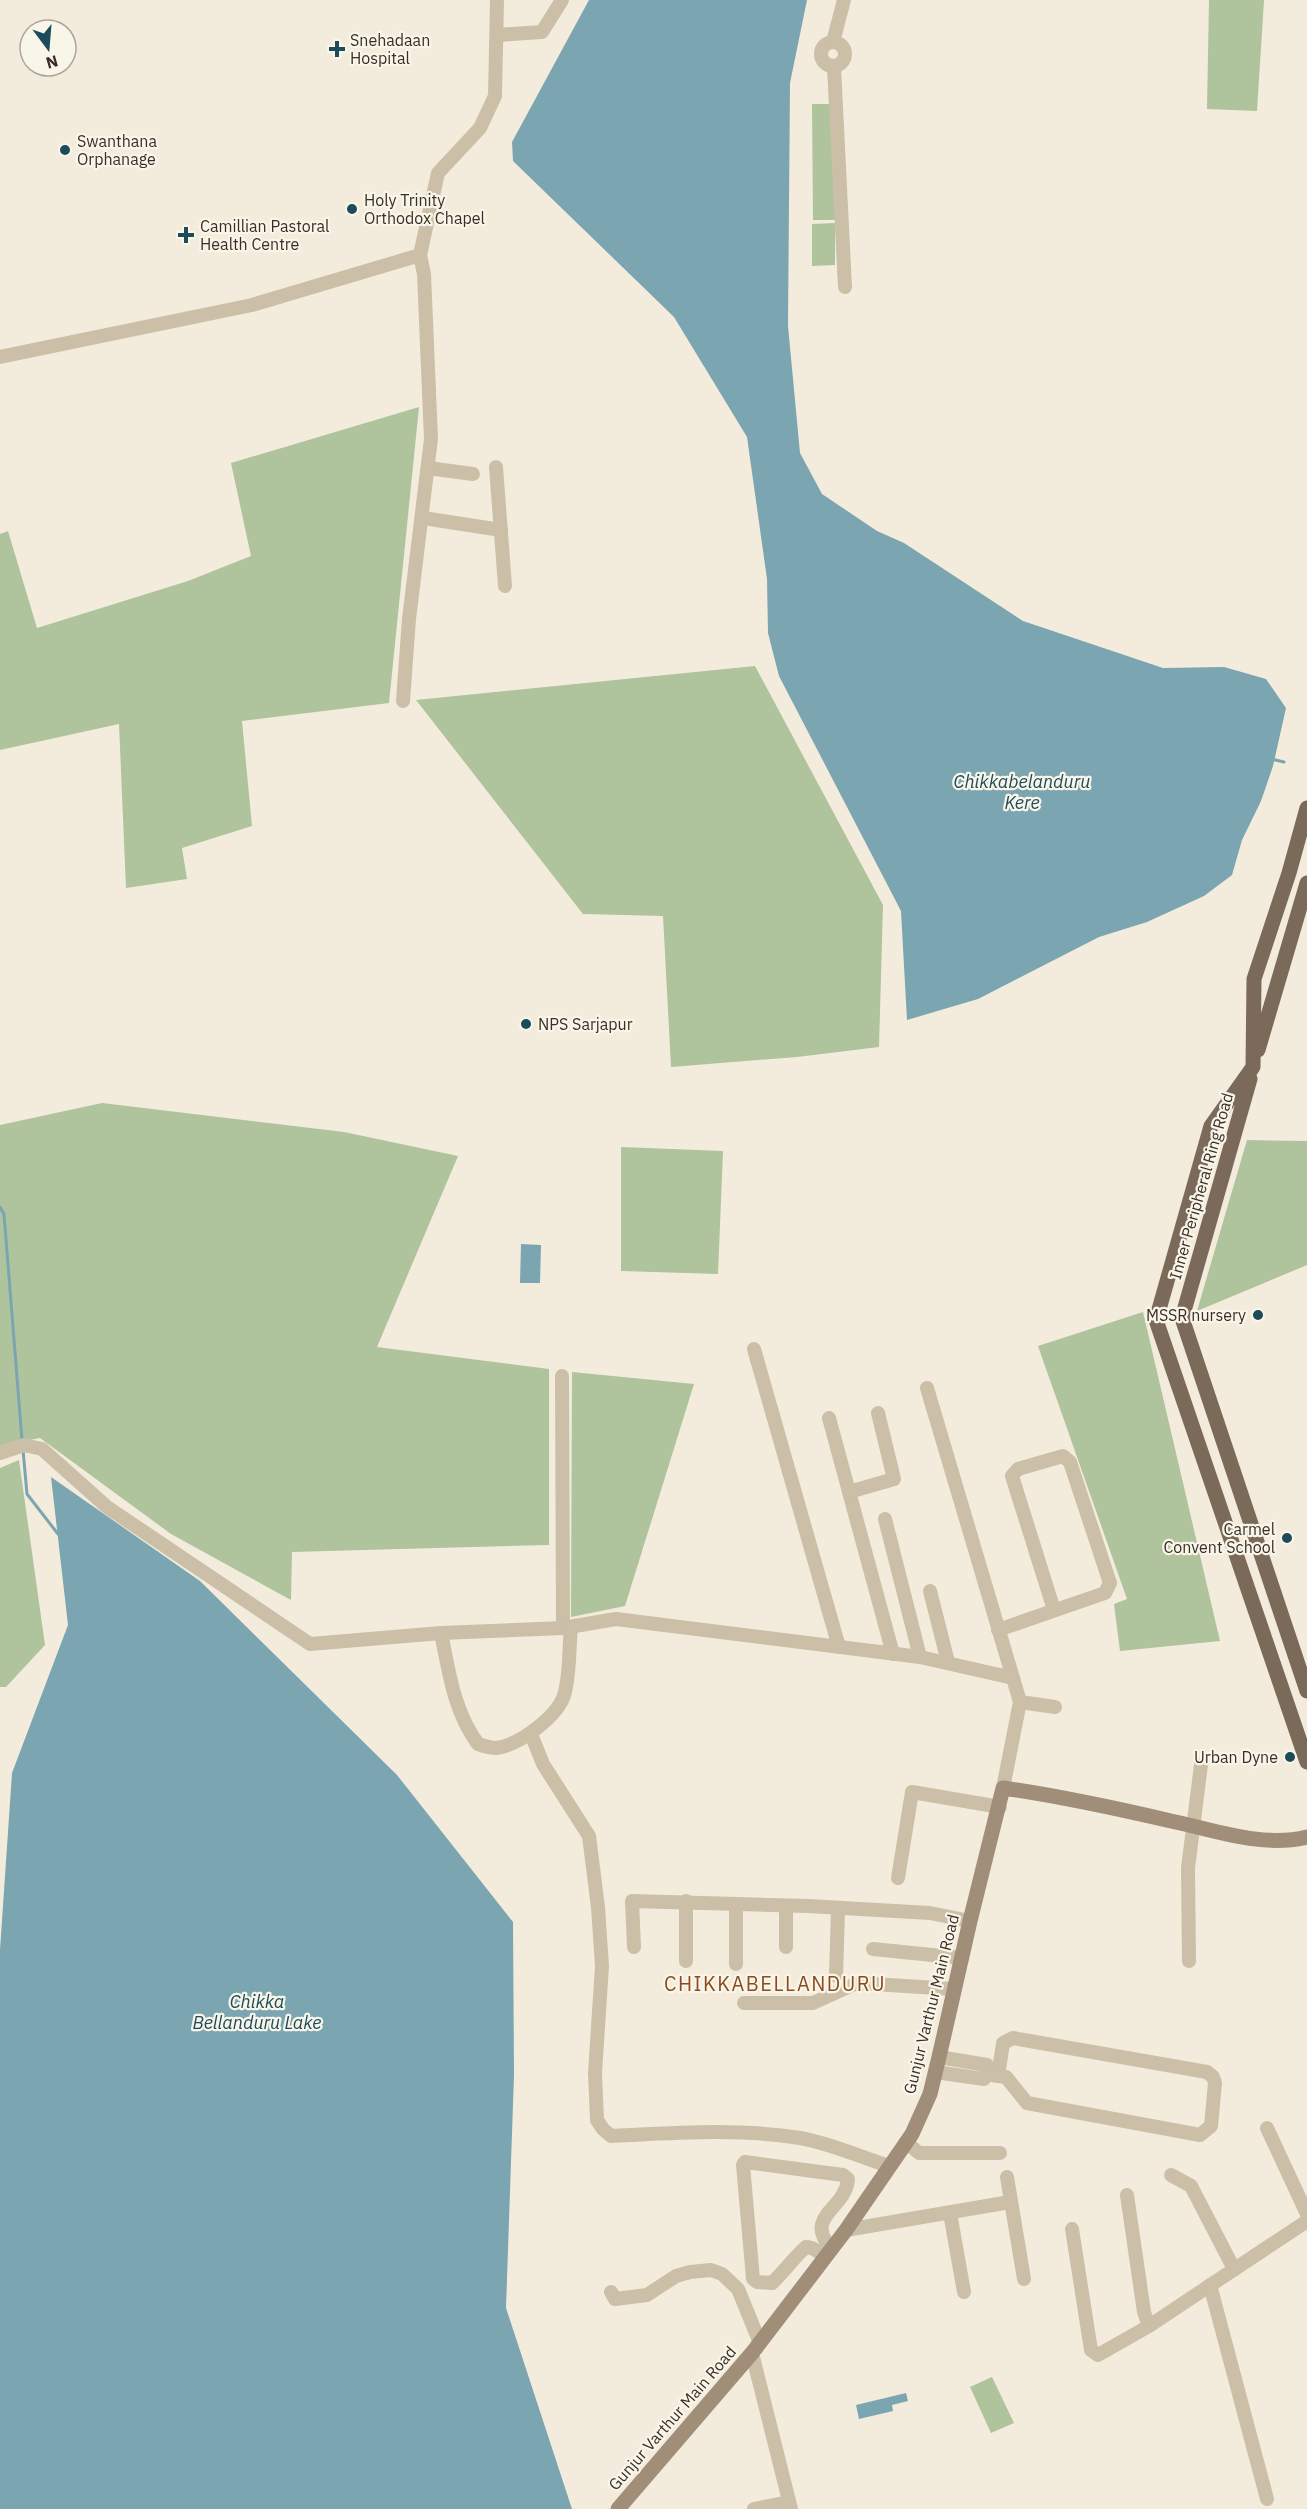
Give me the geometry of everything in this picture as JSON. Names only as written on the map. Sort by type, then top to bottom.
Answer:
[{"type":"main road","name":"Inner Peripheral Ring Road","points":[[1307,808],[1289,873],[1254,979],[1253,1067],[1211,1126],[1156,1320],[1307,1762]]},
{"type":"main road","name":"Inner Peripheral Ring Road","points":[[1307,883],[1182,1318],[1307,1691]]},
{"type":"main road","name":"Gunjur Varthur Main Road","points":[[618,2509],[756,2348],[846,2230],[906,2142],[930,2094],[953,1989],[1003,1788]]},
{"type":"main road","points":[[1003,1788],[1053,1795],[1266,1840],[1291,1841],[1307,1837]]},
{"type":"street","points":[[403,701],[409,619],[431,439],[424,274],[420,255],[438,173],[480,128],[495,96],[497,0]]},
{"type":"street","points":[[497,35],[542,32],[562,0]]},
{"type":"street","points":[[844,0],[833,42],[824,47],[821,58],[824,63],[834,67],[845,287]]},
{"type":"street","points":[[0,357],[252,305],[420,255]]},
{"type":"street","points":[[496,467],[505,586]]},
{"type":"street","points":[[428,468],[473,474]]},
{"type":"street","points":[[423,518],[501,530]]},
{"type":"street","points":[[754,1349],[839,1647]]},
{"type":"street","points":[[441,1633],[450,1680],[465,1726],[478,1744],[495,1748],[513,1743],[531,1734],[558,1707],[565,1693],[567,1627],[562,1376]]},
{"type":"street","points":[[927,1388],[1020,1702],[1003,1788]]},
{"type":"street","points":[[849,1492],[894,1479],[878,1413]]},
{"type":"street","points":[[829,1419],[893,1654]]},
{"type":"street","points":[[0,1453],[24,1445],[42,1449],[107,1507],[310,1644],[441,1633],[567,1627],[616,1619],[920,1657],[1013,1678]]},
{"type":"street","points":[[998,1630],[1105,1593],[1110,1583],[1070,1462],[1063,1456],[1017,1469],[1012,1476],[1054,1610]]},
{"type":"street","points":[[885,1519],[920,1657]]},
{"type":"street","points":[[930,1591],[948,1662]]},
{"type":"street","points":[[1020,1702],[1055,1707]]},
{"type":"street","points":[[531,1734],[543,1764],[589,1836],[598,1907],[602,1966],[595,2073],[597,2120],[603,2129],[611,2136],[702,2132],[767,2134],[803,2138],[889,2166]]},
{"type":"street","points":[[1190,1961],[1188,1868],[1202,1765]]},
{"type":"street","points":[[898,1878],[912,1792],[1000,1807]]},
{"type":"street","points":[[634,1947],[632,1901],[686,1901],[930,1913],[970,1921]]},
{"type":"street","points":[[686,1901],[686,1961]]},
{"type":"street","points":[[736,1905],[736,1964]]},
{"type":"street","points":[[786,1906],[786,1947]]},
{"type":"street","points":[[836,1976],[838,1909]]},
{"type":"street","points":[[873,1949],[962,1958]]},
{"type":"street","points":[[744,2003],[813,2003],[857,1983],[953,1989]]},
{"type":"street","points":[[1013,2038],[1207,2072],[1213,2076],[1215,2083],[1212,2127],[1200,2135],[1027,2103],[1006,2077],[993,2075],[1003,2043],[1013,2038]]},
{"type":"street","points":[[937,2065],[987,2065],[993,2075]]},
{"type":"street","points":[[1267,2128],[1307,2214]]},
{"type":"street","points":[[906,2142],[920,2153],[1000,2153]]},
{"type":"street","points":[[745,2162],[843,2175],[848,2179],[847,2188],[820,2225],[820,2234],[827,2252],[806,2247],[801,2249],[787,2269],[772,2283],[757,2282],[753,2279],[743,2165],[745,2162]]},
{"type":"street","points":[[1171,2175],[1191,2186],[1234,2269]]},
{"type":"street","points":[[1007,2177],[1024,2280]]},
{"type":"street","points":[[1127,2195],[1144,2312],[1149,2326]]},
{"type":"street","points":[[846,2230],[1010,2202]]},
{"type":"street","points":[[950,2213],[964,2292]]},
{"type":"street","points":[[1072,2229],[1089,2339],[1093,2354],[1098,2355],[1149,2326],[1307,2221]]},
{"type":"street","points":[[611,2292],[615,2299],[647,2295],[676,2276],[711,2270],[722,2274],[738,2289],[756,2348],[790,2505],[754,2509]]},
{"type":"street","points":[[1210,2285],[1267,2499]]},
{"type":"green space","points":[[1209,0],[1264,0],[1257,111],[1207,109]]},
{"type":"green space","points":[[812,104],[835,104],[836,220],[813,220]]},
{"type":"green space","points":[[835,223],[835,265],[812,266],[812,224]]},
{"type":"green space","points":[[419,407],[389,703],[242,721],[252,826],[182,848],[187,879],[126,888],[119,724],[0,750],[0,534],[8,531],[37,628],[188,581],[251,556],[231,463]]},
{"type":"green space","points":[[755,666],[883,905],[879,1047],[797,1057],[671,1067],[663,916],[583,914],[416,700]]},
{"type":"green space","points":[[102,1103],[344,1132],[458,1156],[377,1347],[549,1369],[549,1545],[292,1552],[291,1600],[171,1534],[40,1438],[0,1446],[0,1125]]},
{"type":"green space","points":[[1247,1140],[1307,1141],[1307,1265],[1197,1311]]},
{"type":"green space","points":[[621,1147],[723,1151],[718,1274],[621,1271]]},
{"type":"green space","points":[[1143,1312],[1220,1641],[1120,1651],[1114,1604],[1127,1599],[1038,1346]]},
{"type":"green space","points":[[572,1372],[694,1384],[625,1606],[571,1617]]},
{"type":"green space","points":[[19,1460],[45,1645],[6,1687],[0,1687],[0,1468]]},
{"type":"green space","points":[[992,2377],[1014,2423],[991,2433],[970,2387]]},
{"type":"water","name":"Chikkabelanduru Kere","points":[[589,0],[807,0],[790,83],[788,326],[800,453],[822,494],[877,531],[904,543],[1023,621],[1163,668],[1224,667],[1266,679],[1286,708],[1273,766],[1261,801],[1242,840],[1232,875],[1204,896],[1147,922],[1099,937],[978,999],[907,1020],[901,911],[779,676],[768,633],[767,579],[747,437],[674,317],[513,161],[512,142]]},
{"type":"water","points":[[521,1244],[541,1245],[540,1283],[520,1283]]},
{"type":"water","name":"Chikka Bellanduru Lake","points":[[51,1477],[200,1581],[397,1775],[513,1922],[514,2075],[506,2308],[572,2509],[0,2509],[0,1950],[12,1773],[68,1625]]},
{"type":"water","points":[[906,2393],[908,2401],[892,2405],[893,2411],[859,2419],[856,2405]]},
{"type":"waterway","points":[[1271,759],[1284,762]]},
{"type":"waterway","points":[[0,1207],[4,1214],[22,1440]]},
{"type":"waterway","points":[[23,1450],[27,1494],[58,1534]]},
{"type":"place","name":"Snehadaan Hospital","points":[[337,49]]},
{"type":"place","name":"Swanthana Orphanage","points":[[65,150]]},
{"type":"place","name":"Holy Trinity Orthodox Chapel","points":[[352,209]]},
{"type":"place","name":"Camillian Pastoral Health Centre","points":[[186,235]]},
{"type":"place","name":"NPS Sarjapur","points":[[526,1024]]},
{"type":"place","name":"MSSR nursery","points":[[1258,1315]]},
{"type":"place","name":"Carmel Convent School","points":[[1287,1538]]},
{"type":"place","name":"Urban Dyne","points":[[1290,1757]]},
{"type":"district","name":"CHIKKABELLANDURU","points":[[775,1984]]}]
